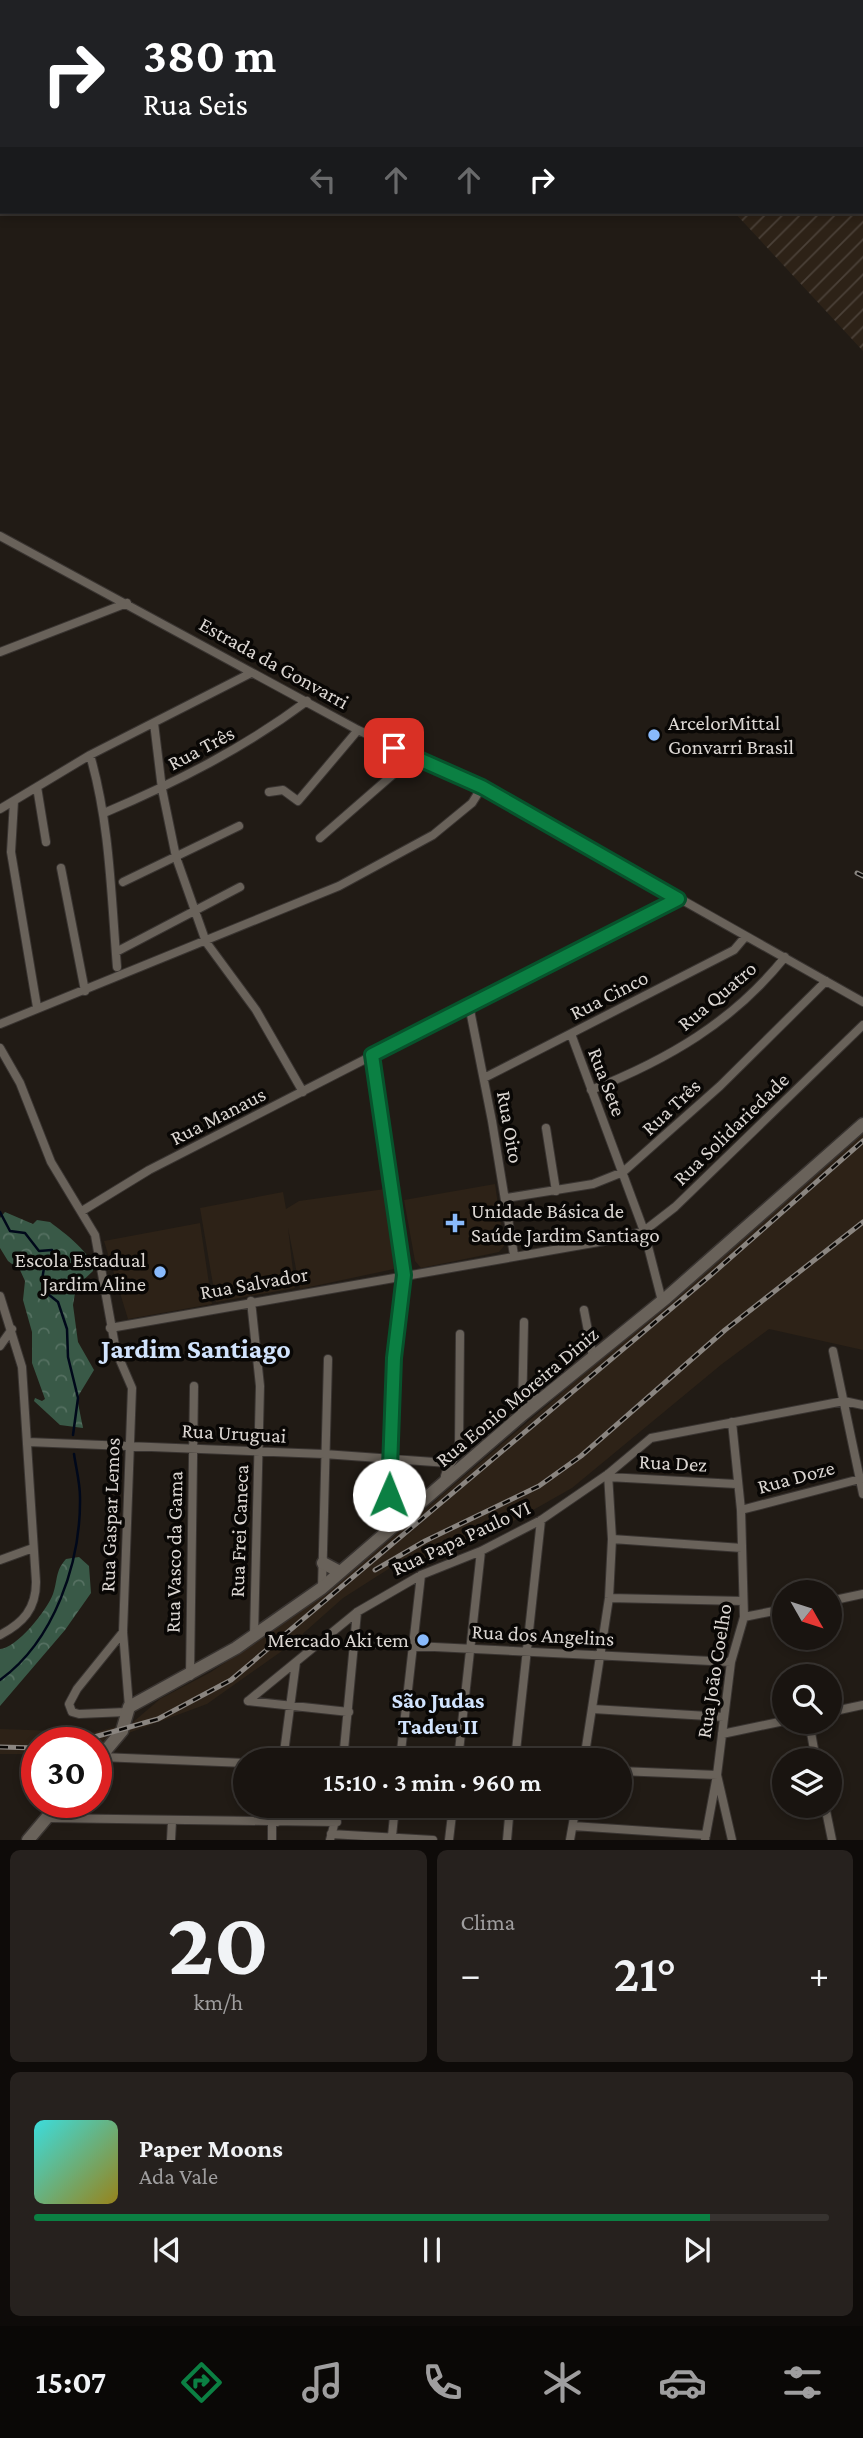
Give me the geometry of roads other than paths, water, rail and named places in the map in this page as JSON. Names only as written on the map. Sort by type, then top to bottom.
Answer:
[{"type":"main road","name":"Rua Eonio Moreira Diniz","points":[[128,1709],[190,1676],[254,1636],[322,1588],[444,1483],[464,1453],[522,1415],[662,1301],[863,1124]]},
{"type":"main road","points":[[522,1393],[539,1401]]},
{"type":"main road","points":[[389,1506],[409,1514]]},
{"type":"main road","points":[[323,1563],[340,1572]]},
{"type":"main road","points":[[112,1744],[122,1731],[128,1709]]},
{"type":"main road","points":[[28,1839],[47,1818]]},
{"type":"street","name":"Estrada da Gonvarri","points":[[0,536],[358,730],[482,787],[863,1002]]},
{"type":"street","points":[[0,652],[127,603]]},
{"type":"street","points":[[0,809],[90,755],[251,673]]},
{"type":"street","name":"Rua Três","points":[[104,813],[162,789],[235,752],[307,701]]},
{"type":"street","points":[[154,723],[162,789],[176,857],[197,910],[206,942],[256,1010],[303,1092]]},
{"type":"street","points":[[269,792],[283,790],[298,801],[358,730]]},
{"type":"street","points":[[90,755],[104,813],[117,967]]},
{"type":"street","points":[[320,838],[413,757]]},
{"type":"street","points":[[37,787],[46,842]]},
{"type":"street","points":[[0,1024],[339,886],[422,842],[472,803],[482,787]]},
{"type":"street","points":[[14,801],[10,852],[37,1007]]},
{"type":"street","points":[[123,882],[239,826]]},
{"type":"street","points":[[61,868],[85,991]]},
{"type":"street","points":[[116,952],[240,887]]},
{"type":"street","name":"Rua Manaus","points":[[82,1211],[149,1170],[678,899]]},
{"type":"street","name":"Rua Cinco","points":[[484,1078],[734,950],[745,937]]},
{"type":"street","name":"Rua Quatro","points":[[591,1090],[684,1048],[721,1022],[761,987],[785,957]]},
{"type":"street","name":"Rua Três","points":[[506,1198],[593,1184],[623,1172],[719,1086],[826,981]]},
{"type":"street","name":"Rua Oito","points":[[469,1005],[506,1198],[514,1255]]},
{"type":"street","name":"Rua Solidariedade","points":[[404,1275],[616,1239],[644,1230],[675,1208],[863,1025]]},
{"type":"street","name":"Rua Sete","points":[[570,1034],[644,1230],[662,1301]]},
{"type":"street","name":"Rua Gaspar Lemos","points":[[0,1048],[20,1083],[51,1162],[95,1235],[102,1263],[110,1328],[116,1351],[132,1388],[123,1632],[128,1709]]},
{"type":"street","points":[[372,1055],[404,1275],[397,1329],[390,1459],[389,1506],[392,1528]]},
{"type":"street","points":[[546,1128],[556,1191]]},
{"type":"street","name":"Rua Salvador","points":[[110,1328],[404,1275]]},
{"type":"street","points":[[0,1296],[22,1367],[35,1601],[26,1617],[0,1635]]},
{"type":"street","name":"Rua Frei Caneca","points":[[251,1301],[260,1386],[254,1636]]},
{"type":"street","points":[[584,1310],[593,1357]]},
{"type":"street","points":[[522,1415],[524,1322]]},
{"type":"street","points":[[0,1346],[12,1329]]},
{"type":"street","points":[[444,1483],[444,1466],[464,1453],[460,1334]]},
{"type":"street","points":[[834,1351],[863,1494]]},
{"type":"street","points":[[322,1588],[328,1359]]},
{"type":"street","name":"Rua Vasco da Gama","points":[[190,1676],[194,1386]]},
{"type":"street","name":"Rua Papa Paulo VI","points":[[289,1708],[248,1701],[357,1612],[421,1575],[481,1551],[541,1520],[608,1476],[645,1441],[657,1435],[844,1401],[863,1405]]},
{"type":"street","name":"Rua João Coelho","points":[[705,1837],[717,1775],[731,1662],[744,1617],[741,1510],[736,1484],[732,1422]]},
{"type":"street","name":"Rua Uruguai","points":[[28,1442],[324,1454],[444,1466]]},
{"type":"street","points":[[586,1748],[609,1598],[612,1539],[608,1476]]},
{"type":"street","name":"Rua Dez","points":[[608,1476],[736,1484]]},
{"type":"street","name":"Rua Doze","points":[[741,1510],[860,1479]]},
{"type":"street","points":[[517,1748],[541,1520]]},
{"type":"street","points":[[612,1539],[742,1548]]},
{"type":"street","points":[[0,1560],[33,1548]]},
{"type":"street","points":[[459,1748],[481,1551]]},
{"type":"street","points":[[401,1748],[421,1575]]},
{"type":"street","points":[[842,1598],[863,1594]]},
{"type":"street","points":[[609,1598],[743,1601]]},
{"type":"street","points":[[744,1617],[772,1611]]},
{"type":"street","points":[[345,1748],[357,1612]]},
{"type":"street","points":[[123,1632],[72,1696],[69,1704],[72,1712],[79,1714],[128,1709]]},
{"type":"street","name":"Rua dos Angelins","points":[[354,1643],[731,1662]]},
{"type":"street","points":[[284,1748],[296,1662]]},
{"type":"street","points":[[842,1709],[863,1705]]},
{"type":"street","points":[[289,1708],[349,1712]]},
{"type":"street","points":[[593,1709],[724,1717]]},
{"type":"street","points":[[722,1734],[772,1724]]},
{"type":"street","points":[[112,1760],[233,1763]]},
{"type":"street","points":[[632,1771],[717,1775],[732,1839]]},
{"type":"street","points":[[47,1818],[337,1822]]},
{"type":"street","points":[[272,1839],[275,1818]]},
{"type":"street","points":[[338,1818],[331,1837],[392,1836],[433,1839]]},
{"type":"street","points":[[392,1836],[394,1818]]},
{"type":"street","points":[[449,1839],[452,1818]]},
{"type":"street","points":[[507,1839],[509,1818]]},
{"type":"street","points":[[570,1839],[574,1818]]},
{"type":"street","points":[[828,1818],[832,1839]]},
{"type":"street","points":[[171,1839],[172,1821]]},
{"type":"street","points":[[573,1826],[705,1837]]},
{"type":"waterway","points":[[0,1212],[10,1231],[25,1233],[39,1251],[52,1250],[53,1255],[44,1268],[42,1280],[48,1294],[58,1302],[67,1329],[68,1357],[78,1398],[73,1435]]},
{"type":"waterway","points":[[0,1680],[19,1664],[35,1644],[61,1599],[76,1548],[79,1522],[80,1492],[74,1454]]},
{"type":"railway","points":[[857,873],[863,876]]},
{"type":"railway","points":[[112,1732],[158,1719],[231,1680],[712,1274],[863,1141]]},
{"type":"railway","points":[[375,1570],[425,1541],[539,1486],[581,1456],[725,1330],[863,1222]]},
{"type":"railway","points":[[0,1747],[21,1748]]},
{"type":"place","name":"ArcelorMittal Gonvarri Brasil","points":[[654,735]]},
{"type":"place","name":"Unidade Básica de Saúde Jardim Santiago","points":[[455,1223]]},
{"type":"place","name":"Escola Estadual Jardim Aline","points":[[160,1272]]},
{"type":"place","name":"Mercado Aki tem","points":[[423,1640]]},
{"type":"district","name":"Jardim Santiago","points":[[196,1348]]},
{"type":"district","name":"São Judas Tadeu II","points":[[438,1713]]}]
